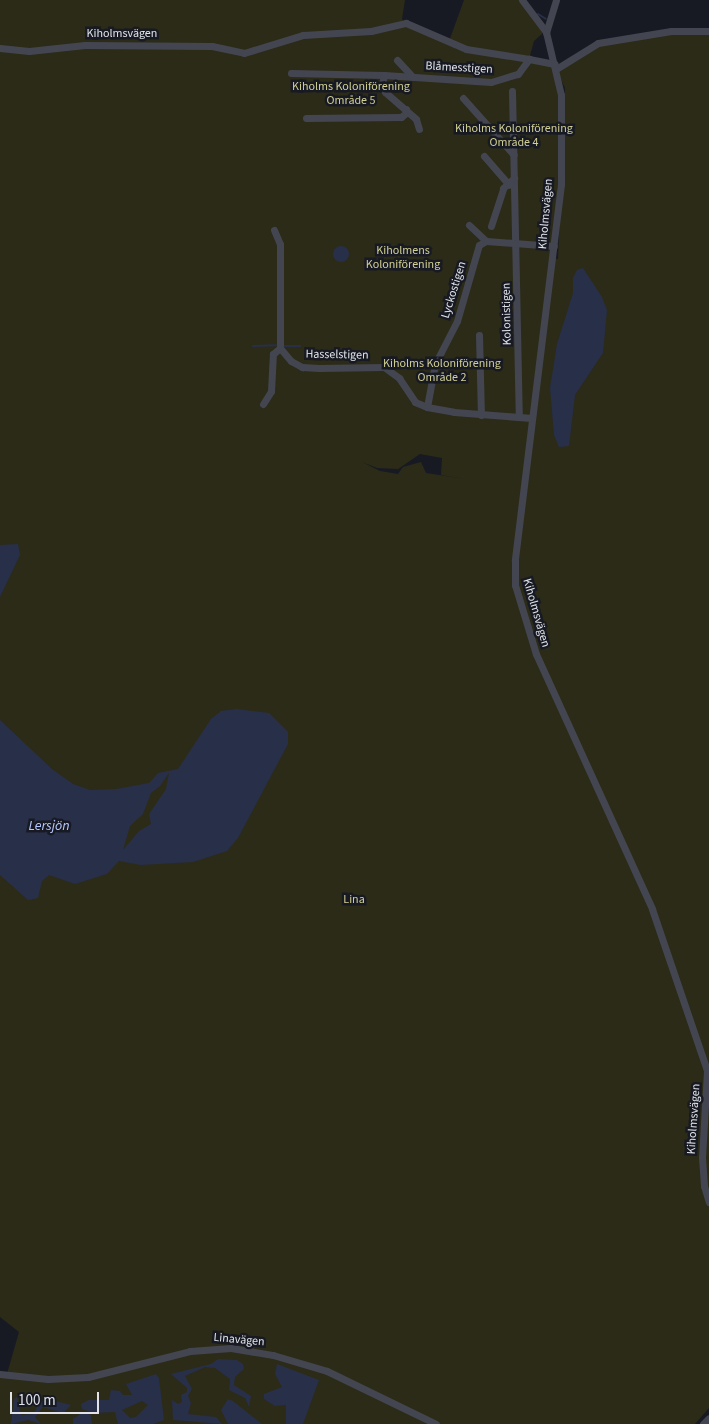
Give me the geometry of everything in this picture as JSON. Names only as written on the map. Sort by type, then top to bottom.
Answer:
[{"type":"street","points":[[522,0],[546,32]]},
{"type":"street","points":[[546,32],[557,1]]},
{"type":"street","name":"Kiholmsvägen","points":[[0,48],[28,51],[84,45],[212,46],[244,53],[303,35],[370,31],[406,23],[466,49],[528,59]]},
{"type":"street","points":[[528,59],[556,66],[576,54],[603,42],[670,31],[709,31]]},
{"type":"street","name":"Kiholmsvägen","points":[[546,32],[556,66],[561,95],[561,174],[554,246],[514,560],[515,585],[536,654],[652,909],[702,1054],[708,1089],[702,1157],[704,1186],[709,1202]]},
{"type":"street","name":"Blåmesstigen","points":[[291,73],[384,75],[503,81],[518,74],[528,59]]},
{"type":"street","name":"Blåmesstigen","points":[[397,60],[412,77]]},
{"type":"street","points":[[384,75],[382,84],[385,92],[406,109],[419,129]]},
{"type":"street","name":"Kolonistigen","points":[[512,92],[520,416]]},
{"type":"street","points":[[463,98],[514,155]]},
{"type":"street","points":[[306,118],[400,117],[404,116],[406,109]]},
{"type":"street","points":[[484,156],[515,191]]},
{"type":"street","points":[[491,226],[507,182],[514,178]]},
{"type":"street","points":[[469,225],[486,241],[554,246]]},
{"type":"street","points":[[263,404],[271,391],[273,354],[280,348],[280,244],[274,230]]},
{"type":"street","name":"Lyckostigen","points":[[427,406],[435,364],[457,321],[479,245],[486,241]]},
{"type":"street","points":[[479,336],[481,415]]},
{"type":"street","name":"Hasselstigen","points":[[280,348],[288,358],[302,367],[384,367],[399,378],[415,402],[427,406],[481,415],[532,418]]},
{"type":"street","name":"Linavägen","points":[[0,1374],[48,1379],[81,1378],[197,1350],[244,1350],[300,1361],[327,1371],[436,1424]]},
{"type":"street","points":[[703,1424],[709,1418]]},
{"type":"green space","name":"Lina","points":[[0,0],[405,0],[402,19],[407,26],[448,44],[464,0],[522,0],[543,33],[534,41],[529,59],[552,67],[558,83],[558,185],[551,259],[558,259],[565,88],[556,69],[589,47],[671,31],[709,31],[709,1408],[695,1424],[0,1424],[0,1374],[7,1374],[19,1332],[0,1317]],"holes":[[[420,454],[442,458],[441,475],[465,479],[426,473],[421,462],[403,467],[398,474],[380,471],[362,462],[377,468],[398,469]]]},
{"type":"water","points":[[341,246],[349,254],[341,262],[333,254]]},
{"type":"water","points":[[583,268],[602,297],[607,310],[603,353],[575,395],[569,446],[559,447],[554,435],[550,388],[557,344],[573,293],[573,278],[577,270]]},
{"type":"water","points":[[18,544],[20,555],[0,597],[0,545]]},
{"type":"water","name":"Lersjön","points":[[237,709],[269,713],[288,732],[288,744],[238,838],[227,851],[193,862],[141,865],[119,861],[107,874],[75,884],[49,875],[42,881],[38,898],[28,900],[0,875],[0,720],[52,769],[73,784],[90,790],[116,789],[149,783],[158,773],[178,769],[211,719],[221,711]],"holes":[[[169,773],[166,789],[149,814],[151,824],[139,831],[123,850],[130,826],[143,814],[151,793],[160,786]]]},
{"type":"water","points":[[218,1359],[237,1360],[243,1364],[244,1369],[235,1377],[234,1385],[251,1396],[249,1407],[245,1398],[229,1390],[230,1379],[215,1368],[205,1367],[185,1376],[192,1389],[188,1396],[191,1403],[188,1414],[216,1417],[222,1424],[173,1420],[172,1400],[178,1404],[182,1402],[181,1395],[187,1392],[187,1388],[171,1374],[211,1364]]},
{"type":"water","points":[[277,1364],[319,1380],[303,1424],[286,1424],[286,1405],[275,1406],[264,1399],[264,1394],[282,1387],[275,1374]]},
{"type":"water","points":[[156,1374],[159,1378],[164,1420],[153,1424],[118,1424],[115,1412],[94,1413],[82,1409],[81,1404],[89,1400],[109,1400],[111,1390],[120,1391],[123,1395],[132,1395],[126,1384]],"holes":[[[142,1401],[148,1405],[136,1417],[130,1418],[122,1410]]]},
{"type":"water","points":[[17,1397],[21,1415],[34,1414],[41,1398],[44,1403],[51,1400],[71,1405],[63,1413],[43,1407],[35,1417],[41,1424],[28,1420],[11,1424],[14,1399]]},
{"type":"water","points":[[228,1399],[262,1424],[228,1424],[221,1410]]},
{"type":"water","points":[[83,1412],[91,1415],[92,1424],[73,1424],[73,1419]]},
{"type":"waterway","points":[[538,14],[546,19]]},
{"type":"waterway","points":[[253,346],[276,345]]},
{"type":"waterway","points":[[282,346],[300,346]]},
{"type":"park label","name":"Kiholms Koloniförening Område 5","points":[[351,94]]},
{"type":"park label","name":"Kiholms Koloniförening Område 4","points":[[514,136]]},
{"type":"park label","name":"Kiholmens Koloniförening","points":[[403,258]]},
{"type":"park label","name":"Kiholms Koloniförening Område 2","points":[[442,371]]}]
